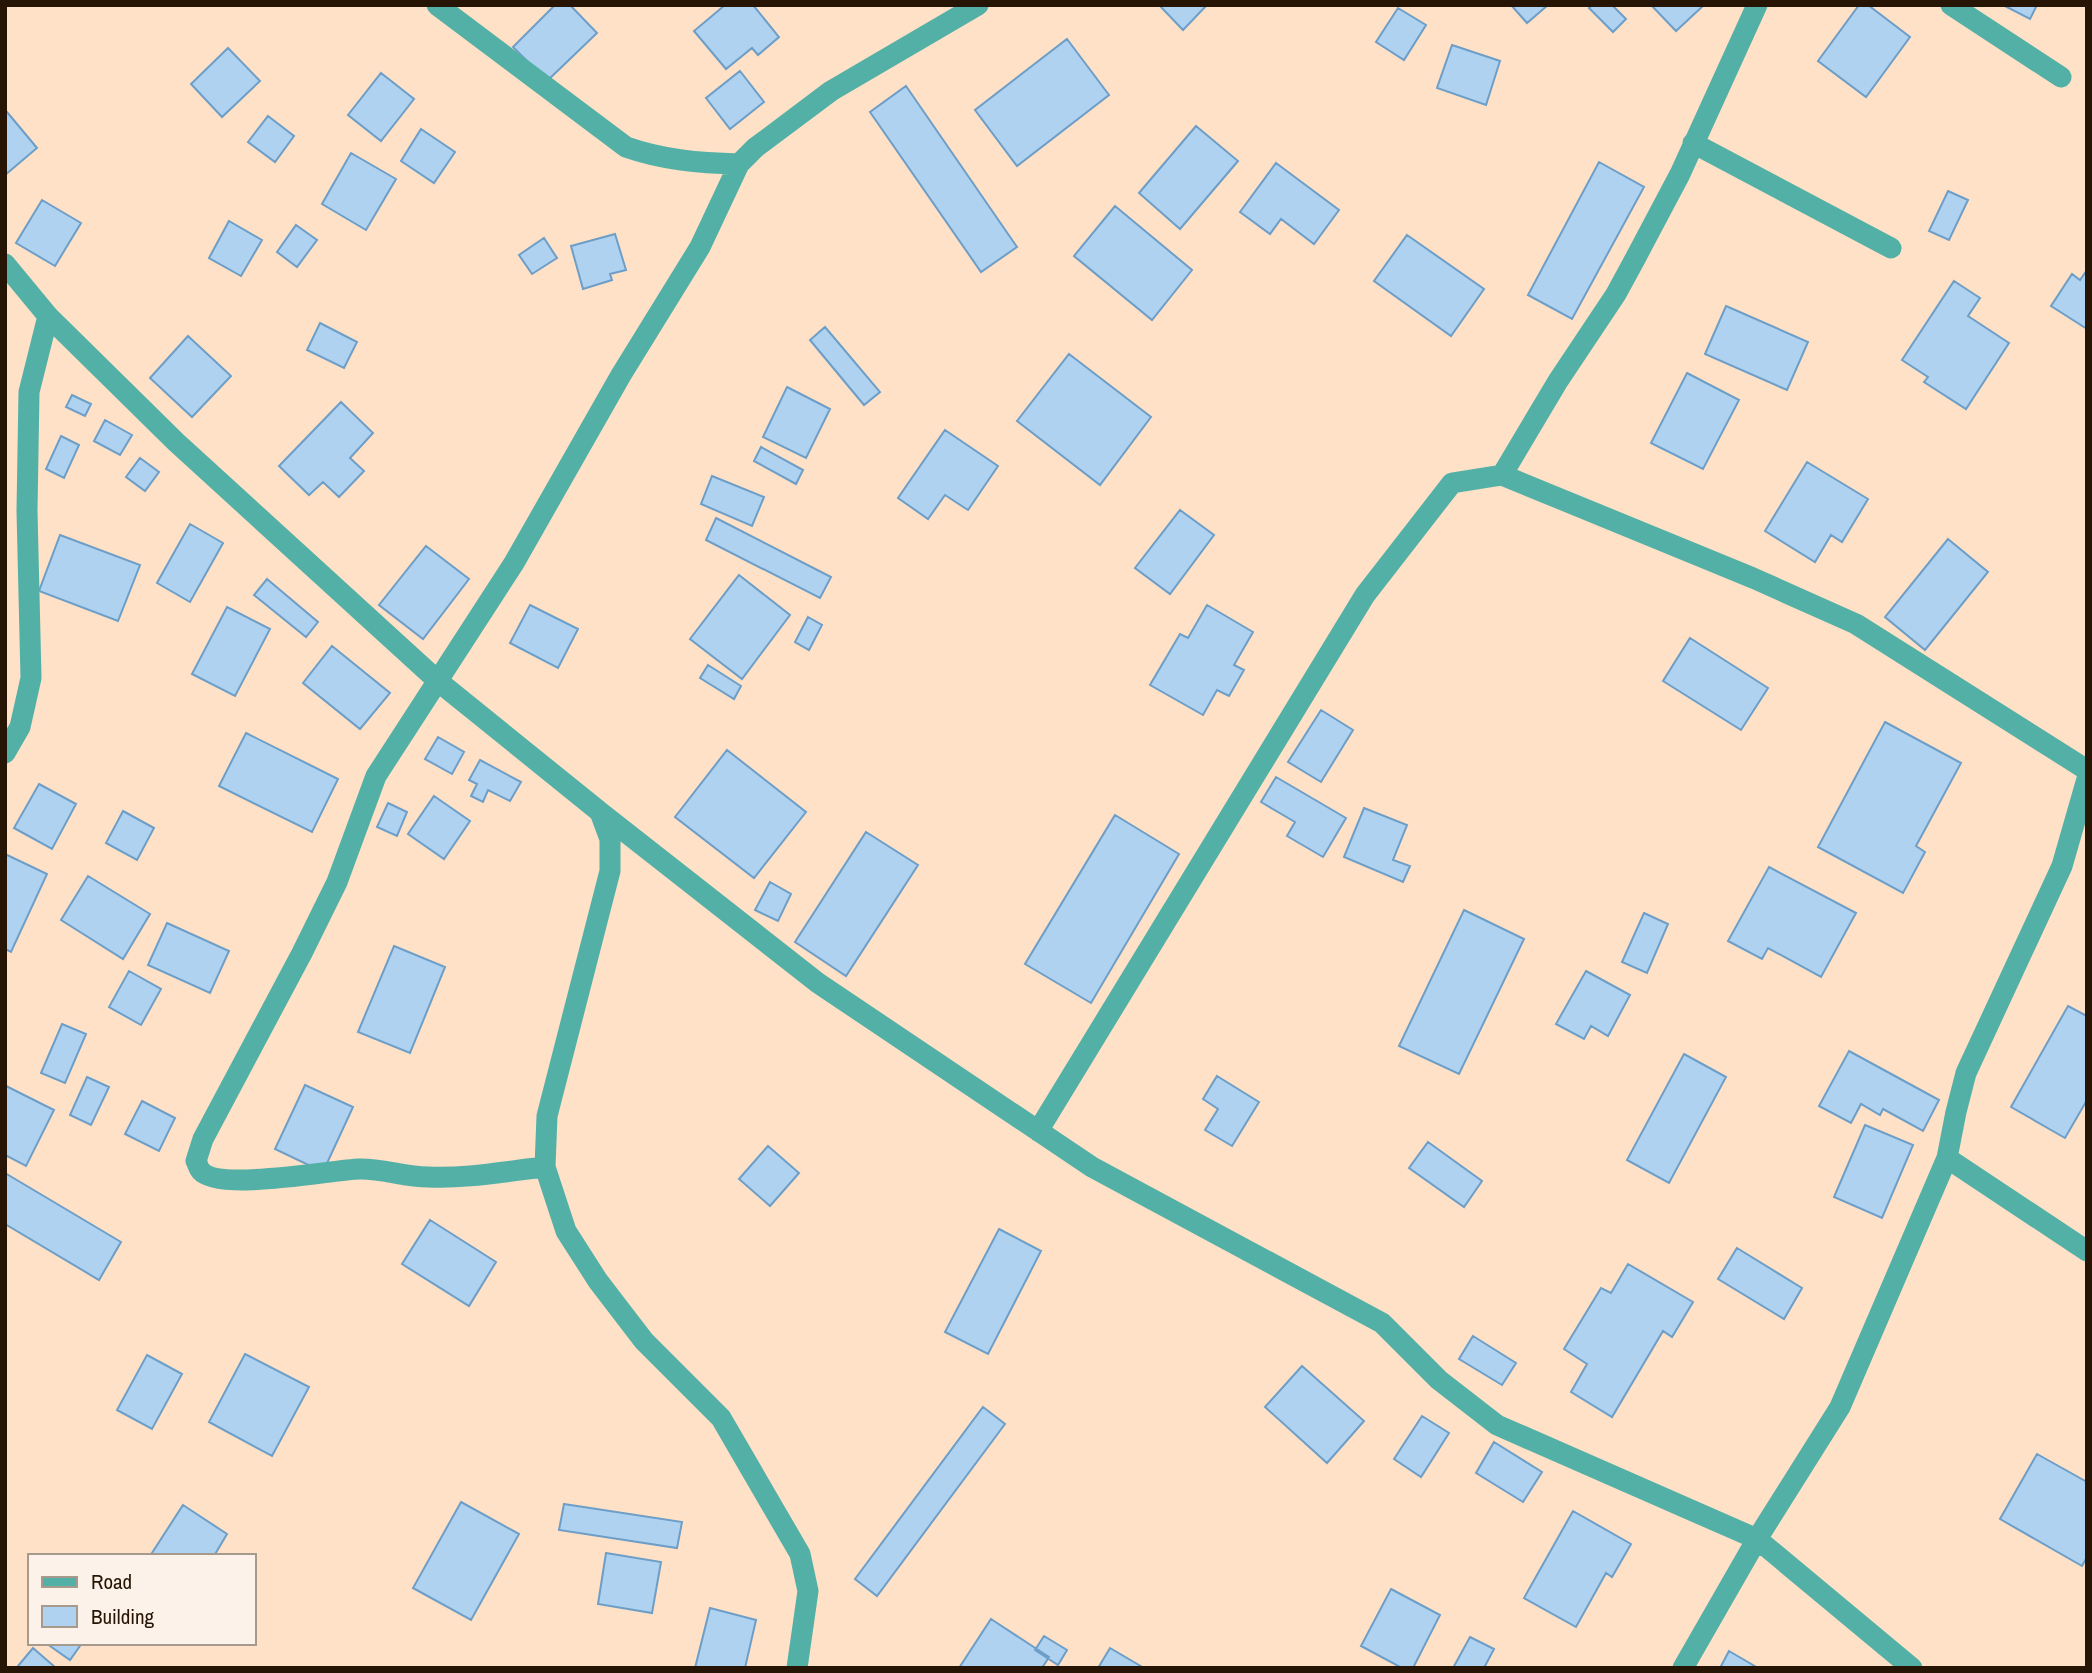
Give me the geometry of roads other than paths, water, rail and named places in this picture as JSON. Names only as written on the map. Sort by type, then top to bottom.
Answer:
[{"type":"street","points":[[437,5],[626,147],[654,157],[739,164]]},
{"type":"street","points":[[545,1167],[431,1178],[359,1169],[297,1178],[224,1179],[201,1171],[196,1161],[202,1139],[337,882],[376,776],[439,682],[513,563],[621,376],[700,247],[739,164],[755,148],[831,91],[978,5]]},
{"type":"street","points":[[1502,475],[1558,381],[1616,294],[1680,174],[1757,5]]},
{"type":"street","points":[[1951,5],[2061,77]]},
{"type":"street","points":[[1693,143],[1891,248]]},
{"type":"street","points":[[5,264],[48,316],[176,442],[439,682],[600,813],[818,983],[1092,1167],[1382,1323],[1438,1380],[1497,1425],[1757,1539],[1912,1668]]},
{"type":"street","points":[[5,753],[20,727],[31,678],[27,511],[29,392],[48,316]]},
{"type":"street","points":[[1038,1131],[1365,595],[1452,483],[1502,475],[1753,578],[1856,624],[2087,770]]},
{"type":"street","points":[[1684,1668],[1757,1539],[1840,1407],[1947,1158],[1955,1112],[1966,1073],[2062,866],[2087,779]]},
{"type":"street","points":[[600,813],[610,839],[610,871],[547,1116],[545,1167],[566,1231],[598,1281],[644,1341],[720,1418],[800,1554],[808,1591],[797,1668]]},
{"type":"street","points":[[1947,1158],[2087,1251]]}]
